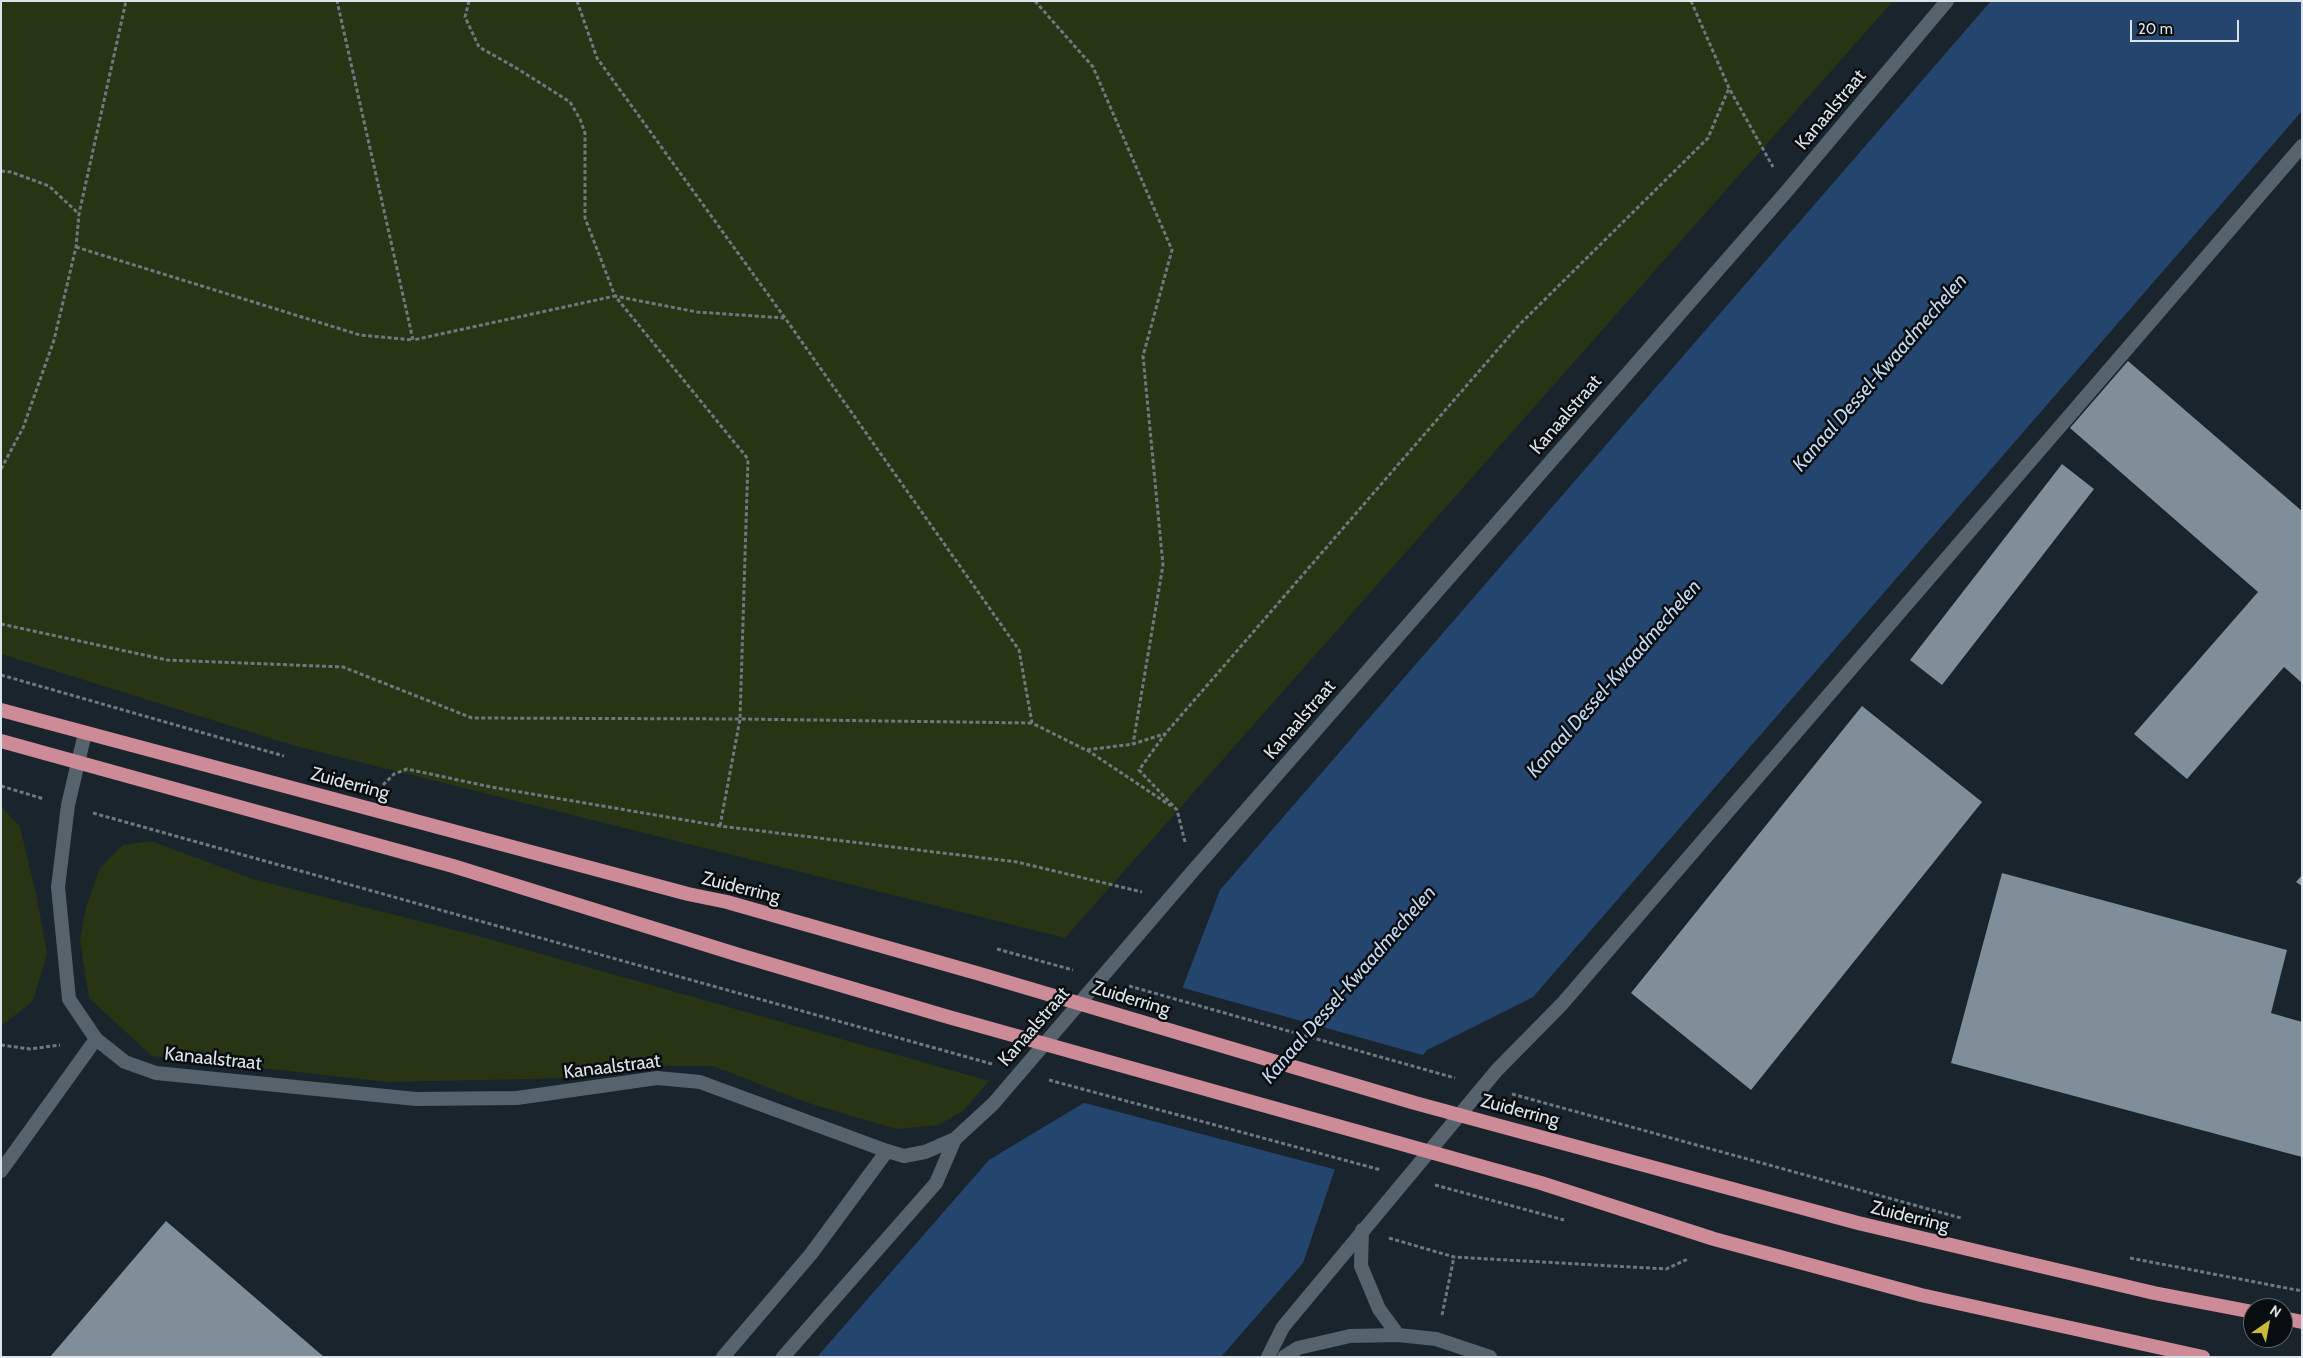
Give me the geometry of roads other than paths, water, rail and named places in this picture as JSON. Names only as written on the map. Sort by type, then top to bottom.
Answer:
[{"type":"highway","name":"Zuiderring","points":[[1,710],[688,894],[727,902],[980,974],[1415,1103],[1848,1220],[2010,1261],[2154,1294],[2243,1310]]},
{"type":"highway","points":[[1,741],[453,866],[945,1016],[1541,1183],[1714,1239],[1921,1295],[2203,1357]]},
{"type":"street","name":"Kanaalstraat","points":[[85,732],[68,806],[58,887],[70,999],[96,1039],[125,1062],[156,1073],[416,1099],[517,1098],[657,1078],[700,1082],[887,1151],[904,1156],[924,1152],[955,1139],[993,1104],[1192,872],[1787,191],[1947,1]]},
{"type":"street","points":[[1268,1357],[1283,1327],[1497,1070],[1562,1004],[2302,146]]},
{"type":"street","points":[[1,1171],[96,1039]]},
{"type":"street","points":[[783,1357],[936,1183],[955,1139]]},
{"type":"street","points":[[723,1357],[811,1254],[887,1151]]},
{"type":"street","points":[[1362,1230],[1361,1266],[1379,1309],[1398,1336]]},
{"type":"street","points":[[1284,1357],[1298,1348],[1350,1336],[1398,1336],[1436,1339],[1490,1357]]},
{"type":"water","name":"Kanaal Dessel-Kwaadmechelen","points":[[1991,1],[2302,1],[2302,111],[1533,997],[1427,1050],[1336,1166],[1303,1263],[1221,1357],[817,1357],[989,1160],[1097,1095],[1176,1005],[1220,890]]}]
